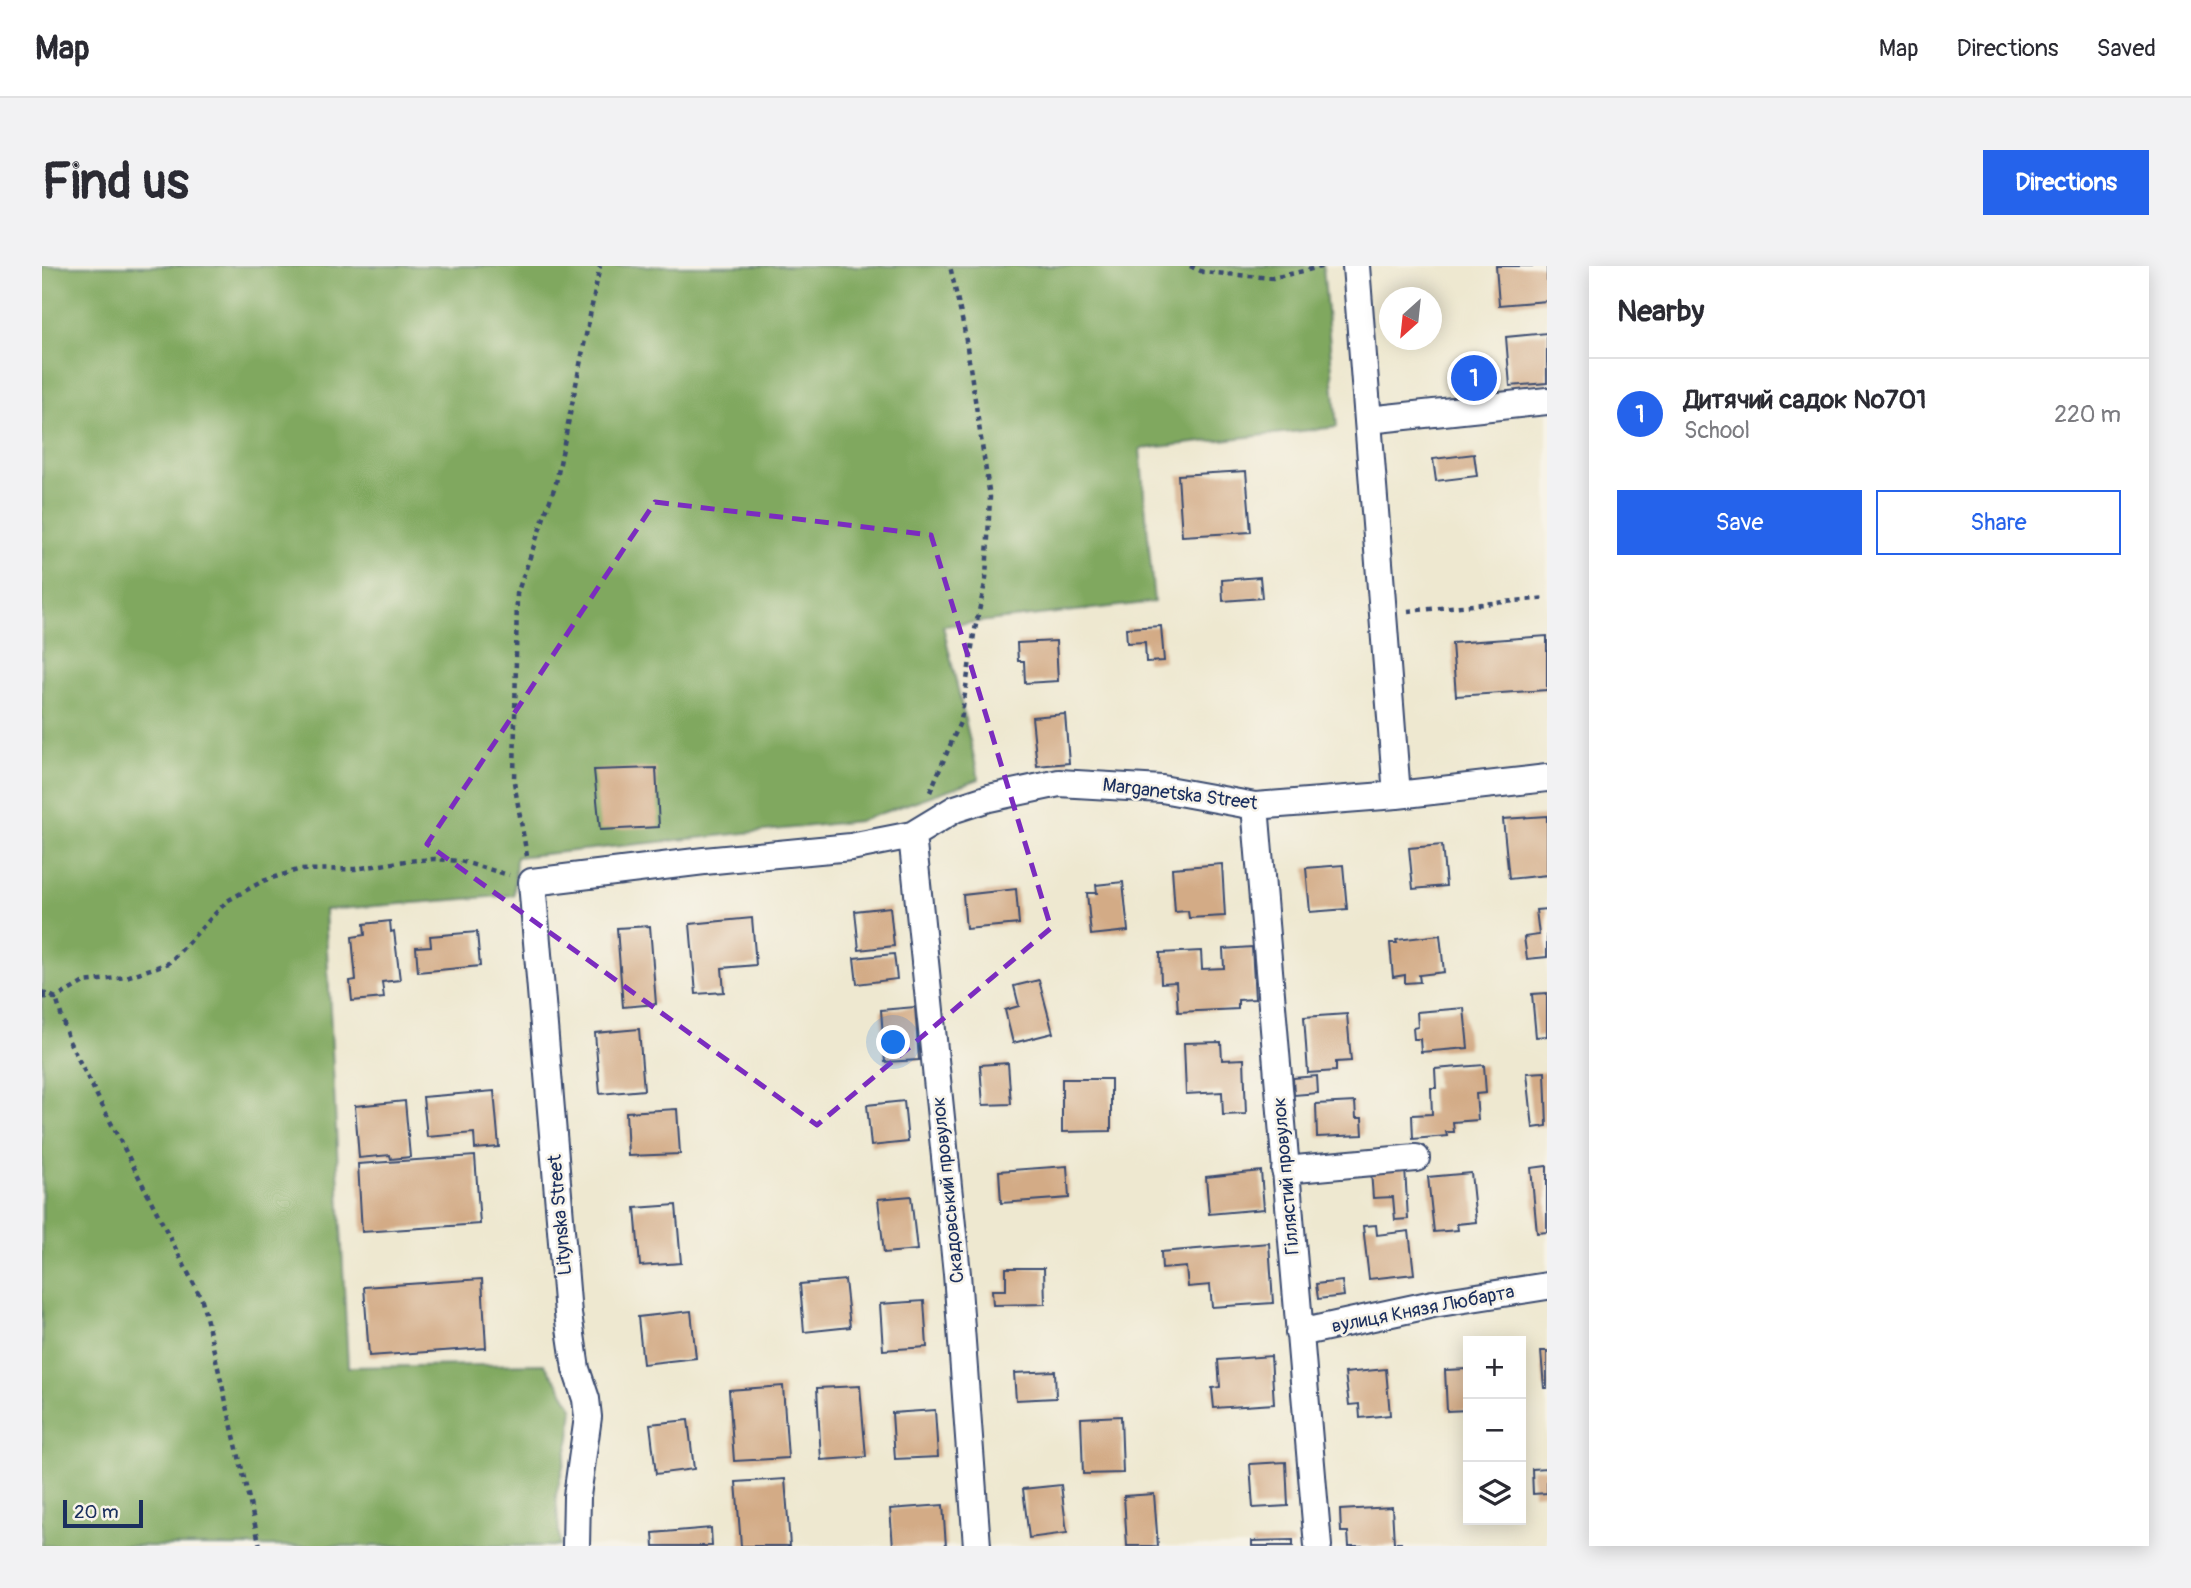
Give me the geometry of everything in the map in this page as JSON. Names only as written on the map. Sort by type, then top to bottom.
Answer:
[{"type":"street","points":[[1356,266],[1397,795]]},
{"type":"street","points":[[1368,420],[1547,401]]},
{"type":"street","name":"Marganetska Street","points":[[532,882],[704,860],[851,847],[912,835],[956,809],[989,798],[1059,783],[1162,789],[1255,806],[1397,795],[1547,778]]},
{"type":"street","name":"Гіллястий провулок","points":[[1255,806],[1318,1546]]},
{"type":"street","name":"Скадовський провулок","points":[[912,835],[957,1274],[976,1546]]},
{"type":"street","name":"Litynska Street","points":[[532,882],[568,1314],[576,1369],[586,1399],[588,1417],[577,1496],[576,1546]]},
{"type":"street","points":[[1285,1170],[1416,1158]]},
{"type":"street","name":"вулиця Князя Любарта","points":[[1299,1333],[1433,1304],[1547,1286]]},
{"type":"path","points":[[42,994],[57,998],[83,982],[126,977],[169,962],[227,901],[263,881],[298,870],[355,869],[406,860],[435,859],[460,861],[532,882],[514,782],[516,594],[556,483],[600,266]]},
{"type":"path","points":[[912,835],[961,720],[974,634],[986,579],[990,497],[957,294],[950,266]]},
{"type":"path","points":[[1190,266],[1203,272],[1273,278],[1325,266]]},
{"type":"path","points":[[1402,611],[1547,598]]},
{"type":"path","points":[[57,998],[69,1041],[202,1300],[260,1546]]},
{"type":"highlighted area","points":[[655,502],[931,535],[1051,928],[817,1125],[427,844]]},
{"type":"green space","points":[[42,266],[1323,266],[1337,427],[1140,449],[1154,602],[943,626],[979,779],[859,821],[516,857],[514,895],[325,910],[348,1367],[544,1364],[573,1408],[570,1438],[556,1495],[560,1546],[42,1546]]},
{"type":"building","points":[[1496,266],[1547,266],[1547,301],[1499,305]]},
{"type":"building","points":[[1547,333],[1547,383],[1510,386],[1506,337]]},
{"type":"building","points":[[1474,454],[1477,476],[1436,481],[1433,459]]},
{"type":"building","points":[[1246,471],[1251,532],[1182,536],[1178,475]]},
{"type":"building","points":[[1260,577],[1262,598],[1223,601],[1222,580]]},
{"type":"building","points":[[1161,626],[1164,661],[1146,662],[1145,642],[1127,643],[1126,628]]},
{"type":"building","points":[[1547,636],[1547,690],[1456,696],[1452,643]]},
{"type":"building","points":[[1056,641],[1058,681],[1025,683],[1024,661],[1018,661],[1017,643]]},
{"type":"building","points":[[1065,714],[1069,763],[1037,766],[1032,717]]},
{"type":"building","points":[[656,768],[659,827],[600,830],[594,770]]},
{"type":"building","points":[[1547,816],[1547,875],[1509,879],[1503,819]]},
{"type":"building","points":[[1442,845],[1446,886],[1413,889],[1409,848]]},
{"type":"building","points":[[1222,864],[1225,916],[1189,918],[1188,911],[1175,912],[1172,868]]},
{"type":"building","points":[[1343,865],[1347,909],[1310,912],[1306,868]]},
{"type":"building","points":[[1123,882],[1128,931],[1091,935],[1087,893],[1097,893],[1096,885]]},
{"type":"building","points":[[1016,889],[1019,924],[966,929],[963,895]]},
{"type":"building","points":[[890,907],[894,946],[859,950],[855,911]]},
{"type":"building","points":[[1547,909],[1547,957],[1527,959],[1524,937],[1539,935],[1536,910]]},
{"type":"building","points":[[752,918],[756,965],[722,968],[724,992],[696,994],[690,924]]},
{"type":"building","points":[[390,921],[391,932],[394,931],[400,980],[382,982],[384,998],[352,1001],[350,981],[356,980],[352,937],[365,935],[364,924]]},
{"type":"building","points":[[650,926],[656,1004],[623,1007],[617,928]]},
{"type":"building","points":[[477,932],[480,966],[418,972],[416,947],[431,946],[430,936]]},
{"type":"building","points":[[1440,935],[1444,972],[1419,975],[1420,982],[1405,983],[1405,975],[1393,977],[1390,943]]},
{"type":"building","points":[[1252,947],[1255,999],[1238,1000],[1238,1009],[1178,1012],[1176,982],[1161,983],[1160,953],[1201,951],[1202,969],[1224,968],[1223,949]]},
{"type":"building","points":[[894,954],[897,979],[857,984],[854,958]]},
{"type":"building","points":[[1039,980],[1053,1033],[1013,1043],[1005,1010],[1019,1006],[1014,986]]},
{"type":"building","points":[[1547,993],[1547,1036],[1536,1037],[1532,994]]},
{"type":"building","points":[[915,1007],[919,1060],[885,1062],[881,1010]]},
{"type":"building","points":[[1464,1008],[1468,1048],[1421,1052],[1420,1039],[1414,1039],[1413,1028],[1418,1027],[1417,1012]]},
{"type":"building","points":[[1347,1014],[1351,1061],[1336,1062],[1336,1071],[1308,1073],[1304,1017]]},
{"type":"building","points":[[639,1029],[644,1090],[600,1094],[595,1033]]},
{"type":"building","points":[[1221,1042],[1222,1060],[1244,1059],[1246,1114],[1223,1115],[1222,1092],[1186,1094],[1184,1043]]},
{"type":"building","points":[[1008,1063],[1011,1104],[983,1105],[980,1065]]},
{"type":"building","points":[[1484,1065],[1486,1093],[1476,1094],[1478,1120],[1453,1122],[1454,1132],[1446,1132],[1447,1136],[1413,1139],[1412,1115],[1432,1114],[1431,1088],[1436,1088],[1435,1069]]},
{"type":"building","points":[[1545,1072],[1547,1126],[1533,1128],[1527,1073]]},
{"type":"building","points":[[1317,1076],[1318,1093],[1294,1095],[1293,1078]]},
{"type":"building","points":[[1062,1079],[1111,1079],[1111,1131],[1062,1132]]},
{"type":"building","points":[[494,1091],[499,1147],[475,1149],[474,1133],[427,1137],[423,1097]]},
{"type":"building","points":[[405,1101],[410,1157],[391,1159],[390,1155],[359,1158],[355,1106]]},
{"type":"building","points":[[904,1101],[908,1142],[871,1146],[867,1105]]},
{"type":"building","points":[[1355,1102],[1356,1118],[1362,1118],[1363,1135],[1317,1137],[1316,1104]]},
{"type":"building","points":[[677,1109],[680,1154],[628,1156],[626,1112]]},
{"type":"building","points":[[475,1156],[480,1224],[362,1232],[358,1164]]},
{"type":"building","points":[[1067,1166],[1069,1198],[1001,1203],[999,1171]]},
{"type":"building","points":[[1547,1166],[1547,1232],[1537,1233],[1531,1168]]},
{"type":"building","points":[[1405,1168],[1408,1219],[1395,1220],[1393,1197],[1373,1198],[1371,1171]]},
{"type":"building","points":[[1261,1171],[1264,1209],[1209,1214],[1206,1177]]},
{"type":"building","points":[[1471,1173],[1476,1222],[1457,1224],[1458,1230],[1434,1232],[1428,1177]]},
{"type":"building","points":[[911,1196],[917,1250],[884,1253],[878,1199]]},
{"type":"building","points":[[676,1205],[681,1263],[640,1266],[635,1208]]},
{"type":"building","points":[[1376,1225],[1377,1235],[1409,1231],[1414,1274],[1369,1279],[1363,1226]]},
{"type":"building","points":[[1269,1243],[1273,1303],[1212,1307],[1210,1285],[1188,1287],[1186,1267],[1162,1269],[1161,1252]]},
{"type":"building","points":[[1006,1268],[1044,1268],[1045,1304],[993,1305],[992,1290],[1006,1290]]},
{"type":"building","points":[[482,1279],[486,1348],[369,1356],[364,1287]]},
{"type":"building","points":[[845,1280],[850,1327],[804,1332],[800,1284]]},
{"type":"building","points":[[1342,1281],[1344,1296],[1318,1299],[1316,1284]]},
{"type":"building","points":[[924,1301],[927,1347],[883,1350],[880,1304]]},
{"type":"building","points":[[691,1311],[696,1358],[643,1364],[638,1317]]},
{"type":"building","points":[[1541,1351],[1547,1351],[1547,1388],[1544,1388]]},
{"type":"building","points":[[1271,1356],[1274,1404],[1214,1408],[1212,1388],[1220,1387],[1218,1360]]},
{"type":"building","points":[[1386,1369],[1390,1415],[1360,1418],[1359,1404],[1349,1405],[1345,1373]]},
{"type":"building","points":[[1463,1369],[1463,1410],[1447,1411],[1445,1370]]},
{"type":"building","points":[[1055,1371],[1056,1398],[1016,1400],[1014,1373]]},
{"type":"building","points":[[783,1386],[788,1458],[734,1461],[729,1390]]},
{"type":"building","points":[[860,1386],[866,1457],[821,1460],[817,1388]]},
{"type":"building","points":[[935,1410],[938,1457],[895,1459],[892,1413]]},
{"type":"building","points":[[1121,1416],[1123,1473],[1083,1474],[1081,1418]]},
{"type":"building","points":[[688,1420],[694,1469],[656,1474],[650,1424]]},
{"type":"building","points":[[1286,1462],[1288,1506],[1253,1508],[1250,1464]]},
{"type":"building","points":[[1547,1468],[1547,1493],[1533,1494],[1532,1469]]},
{"type":"building","points":[[785,1479],[790,1546],[741,1546],[736,1482]]},
{"type":"building","points":[[1061,1485],[1067,1533],[1029,1538],[1023,1489]]},
{"type":"building","points":[[1154,1494],[1158,1546],[1127,1546],[1124,1496]]},
{"type":"building","points":[[943,1505],[946,1546],[893,1546],[890,1509]]},
{"type":"building","points":[[1392,1507],[1394,1543],[1401,1543],[1401,1546],[1349,1546],[1348,1532],[1341,1532],[1340,1510]]},
{"type":"building","points":[[711,1528],[712,1546],[654,1546],[653,1533]]},
{"type":"building","points":[[1293,1540],[1293,1546],[1252,1546],[1252,1541]]},
{"type":"place","name":"Дитячий садок №701","points":[[1474,378]]}]
